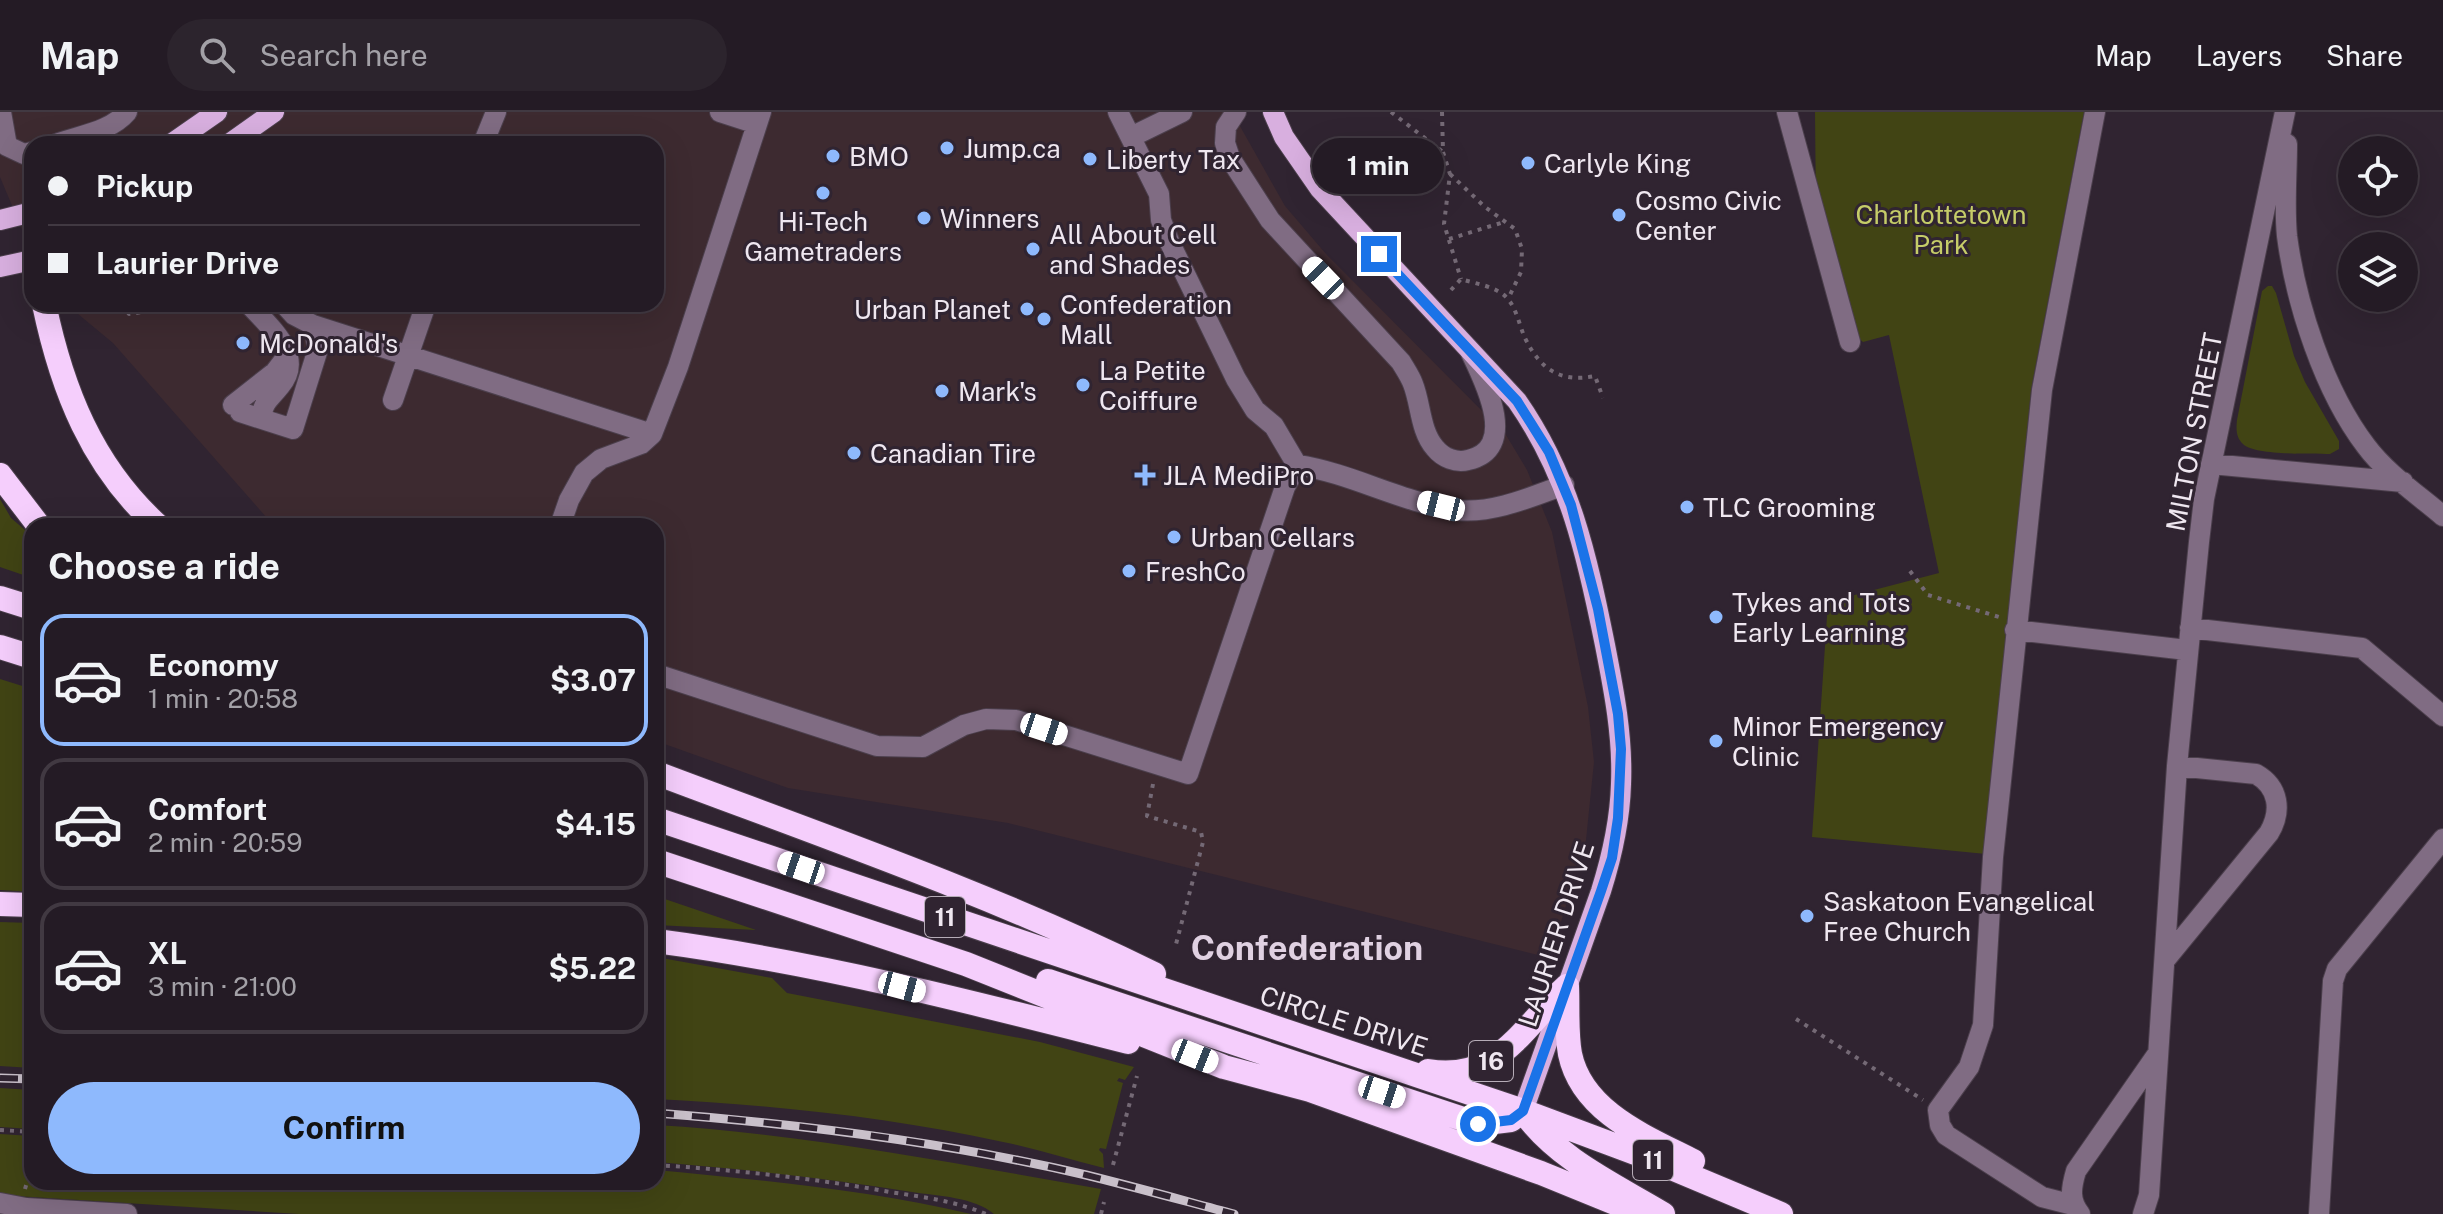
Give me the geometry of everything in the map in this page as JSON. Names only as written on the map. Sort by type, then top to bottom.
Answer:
[{"type":"highway","points":[[46,312],[71,397],[92,446],[133,502],[150,518]]},
{"type":"highway","points":[[0,475],[33,518]]},
{"type":"highway","points":[[0,598],[24,606]]},
{"type":"highway","points":[[0,647],[24,654]]},
{"type":"highway","points":[[664,776],[1089,942],[1235,1014]]},
{"type":"highway","name":"CIRCLE DRIVE","points":[[664,822],[1523,1111],[1638,1154],[1782,1214]]},
{"type":"highway","name":"11","points":[[664,864],[966,964],[1224,1067],[1310,1090],[1541,1173],[1642,1214]]},
{"type":"highway","points":[[0,904],[24,905]]},
{"type":"highway","points":[[664,942],[829,970],[1224,1067]]},
{"type":"highway","points":[[966,964],[1010,968],[1478,1124],[1511,1120],[1523,1111],[1539,1133],[1556,1148],[1663,1214]]},
{"type":"highway","points":[[1567,986],[1570,1054],[1589,1094],[1626,1125],[1782,1214]]},
{"type":"highway","name":"16","points":[[1386,1063],[1433,1072],[1460,1072],[1483,1066],[1501,1056],[1517,1041],[1542,1009],[1567,986]]},
{"type":"main road","points":[[182,136],[216,112]]},
{"type":"main road","points":[[240,136],[274,112]]},
{"type":"main road","name":"LAURIER DRIVE","points":[[1273,112],[1284,137],[1320,189],[1468,346],[1526,413],[1564,485],[1590,573],[1618,714],[1621,783],[1612,858],[1523,1111]]},
{"type":"main road","points":[[0,220],[24,214]]},
{"type":"main road","points":[[0,267],[24,262]]},
{"type":"street","points":[[1,112],[7,146],[24,154]]},
{"type":"street","points":[[76,136],[103,130],[127,112]]},
{"type":"street","points":[[486,136],[496,112]]},
{"type":"street","points":[[563,518],[584,473],[601,459],[641,444],[652,434],[678,367],[759,118],[720,112]]},
{"type":"street","points":[[1118,112],[1159,194],[1161,220],[1169,241],[1236,379],[1255,410],[1274,426],[1297,465]]},
{"type":"street","points":[[1131,137],[1182,112]]},
{"type":"street","points":[[1236,112],[1226,127],[1225,143],[1230,158],[1279,229],[1401,362],[1413,382],[1427,437],[1436,450],[1461,462],[1476,459],[1486,451],[1494,440],[1495,425],[1489,397],[1468,346]]},
{"type":"street","points":[[1787,112],[1850,342]]},
{"type":"street","points":[[2077,1209],[2042,1197],[1946,1135],[1940,1125],[1938,1110],[1969,1067],[1983,1025],[1993,857],[2042,390],[2095,112]]},
{"type":"street","points":[[2286,112],[2287,236],[2299,298],[2321,362],[2345,413],[2367,448],[2443,516]]},
{"type":"street","name":"MILTON STREET","points":[[2143,1214],[2149,1195],[2177,766],[2204,499],[2286,112]]},
{"type":"street","points":[[256,312],[284,344],[288,355],[288,367],[282,384],[266,400],[260,418]]},
{"type":"street","points":[[291,312],[313,325],[652,434]]},
{"type":"street","points":[[393,400],[423,312]]},
{"type":"street","points":[[288,355],[275,372],[236,409],[293,429],[318,349],[313,325]]},
{"type":"street","points":[[2211,464],[2403,482]]},
{"type":"street","points":[[1297,465],[1321,468],[1423,502],[1459,510],[1513,503],[1564,485]]},
{"type":"street","points":[[664,677],[877,746],[923,747],[964,725],[986,719],[1016,720],[1188,774],[1285,487],[1297,465]]},
{"type":"street","points":[[2016,626],[2187,650]]},
{"type":"street","points":[[2190,628],[2362,648],[2443,716]]},
{"type":"street","points":[[2165,960],[2269,833],[2277,810],[2267,780],[2256,774],[2177,766]]},
{"type":"street","points":[[2319,1214],[2333,981],[2337,969],[2443,839]]},
{"type":"street","name":"MILTON STREET","points":[[2077,1209],[2071,1188],[2076,1171],[2156,1056]]},
{"type":"street","points":[[0,1203],[26,1211],[127,1214]]},
{"type":"path","points":[[1391,112],[1443,152]]},
{"type":"path","points":[[1442,112],[1443,152],[1450,174],[1444,224],[1461,279]]},
{"type":"path","points":[[1450,174],[1515,229],[1522,249],[1521,272],[1508,299]]},
{"type":"path","points":[[1449,239],[1505,222]]},
{"type":"path","points":[[1461,279],[1496,290],[1508,299],[1539,360],[1561,377],[1579,379],[1595,376],[1603,398]]},
{"type":"path","points":[[1451,290],[1461,279]]},
{"type":"path","points":[[1910,571],[1928,595],[2016,626]]},
{"type":"path","points":[[1158,766],[1147,816],[1201,832],[1203,842],[1175,948]]},
{"type":"path","points":[[1796,1019],[1938,1110]]},
{"type":"path","points":[[1113,1165],[1137,1076]]},
{"type":"path","points":[[0,1130],[24,1132]]},
{"type":"path","points":[[664,1166],[856,1186],[964,1205],[986,1214]]},
{"type":"path","points":[[1101,1214],[1104,1202]]},
{"type":"shaded area","points":[[0,112],[1232,112],[1285,206],[1326,254],[1506,435],[1527,470],[1552,532],[1588,707],[1594,762],[1586,840],[1550,958],[1008,823],[788,788],[664,744],[664,518],[267,518],[113,343],[76,312],[664,312],[664,136],[24,136],[24,234],[0,177]]},
{"type":"green space","name":"Charlottetown Park","points":[[1815,112],[2084,112],[2031,390],[1986,854],[1812,837],[1828,602],[1939,573],[1889,335],[1863,342],[1847,328],[1816,214]]},
{"type":"green space","points":[[2272,286],[2276,293],[2294,356],[2305,382],[2339,441],[2339,449],[2330,454],[2259,450],[2243,444],[2238,436],[2237,420],[2262,291]]},
{"type":"green space","points":[[0,499],[11,518],[24,529],[24,575],[0,567]]},
{"type":"green space","points":[[0,679],[24,686],[24,892],[0,890]]},
{"type":"green space","points":[[664,899],[756,930],[664,925]]},
{"type":"green space","points":[[0,922],[24,923],[24,1068],[0,1066]]},
{"type":"green space","points":[[664,958],[772,978],[787,993],[1040,1042],[1134,1067],[1125,1080],[1119,1078],[1117,1081],[1123,1083],[1106,1149],[1099,1150],[1103,1154],[1104,1168],[960,1133],[874,1119],[664,1100]]},
{"type":"green space","points":[[0,1088],[24,1090],[24,1128],[0,1127]]},
{"type":"green space","points":[[664,1126],[824,1142],[1101,1189],[1094,1214],[994,1214],[976,1204],[944,1196],[784,1174],[664,1163]]},
{"type":"green space","points":[[0,1134],[24,1136],[24,1190],[664,1190],[664,1171],[854,1192],[971,1214],[299,1214],[0,1195]]},
{"type":"railway","points":[[0,1078],[24,1079]]},
{"type":"railway","points":[[664,1114],[818,1129],[980,1153],[1086,1175],[1234,1214]]},
{"type":"place","name":"Jump.ca","points":[[947,148]]},
{"type":"place","name":"BMO","points":[[833,156]]},
{"type":"place","name":"Liberty Tax","points":[[1090,159]]},
{"type":"place","name":"Carlyle King","points":[[1528,163]]},
{"type":"place","name":"Hi-Tech Gametraders","points":[[823,193]]},
{"type":"place","name":"Cosmo Civic Center","points":[[1619,215]]},
{"type":"place","name":"Winners","points":[[924,218]]},
{"type":"place","name":"All About Cell and Shades","points":[[1033,249]]},
{"type":"place","name":"Urban Planet","points":[[1027,309]]},
{"type":"place","name":"Confederation Mall","points":[[1044,319]]},
{"type":"place","name":"McDonald's","points":[[243,343]]},
{"type":"place","name":"La Petite Coiffure","points":[[1083,385]]},
{"type":"place","name":"Mark's","points":[[942,391]]},
{"type":"place","name":"Canadian Tire","points":[[854,453]]},
{"type":"place","name":"JLA MediPro","points":[[1145,475]]},
{"type":"place","name":"TLC Grooming","points":[[1687,507]]},
{"type":"place","name":"Urban Cellars","points":[[1174,537]]},
{"type":"place","name":"FreshCo","points":[[1129,571]]},
{"type":"place","name":"Tykes and Tots Early Learning","points":[[1716,617]]},
{"type":"place","name":"Minor Emergency Clinic","points":[[1716,741]]},
{"type":"place","name":"Saskatoon Evangelical Free Church","points":[[1807,916]]},
{"type":"district","name":"Confederation","points":[[1307,948]]},
{"type":"route","points":[[1379,254],[1517,401],[1549,452],[1580,534],[1618,714],[1620,803],[1612,858],[1601,891],[1523,1111],[1511,1120],[1478,1124]]}]
